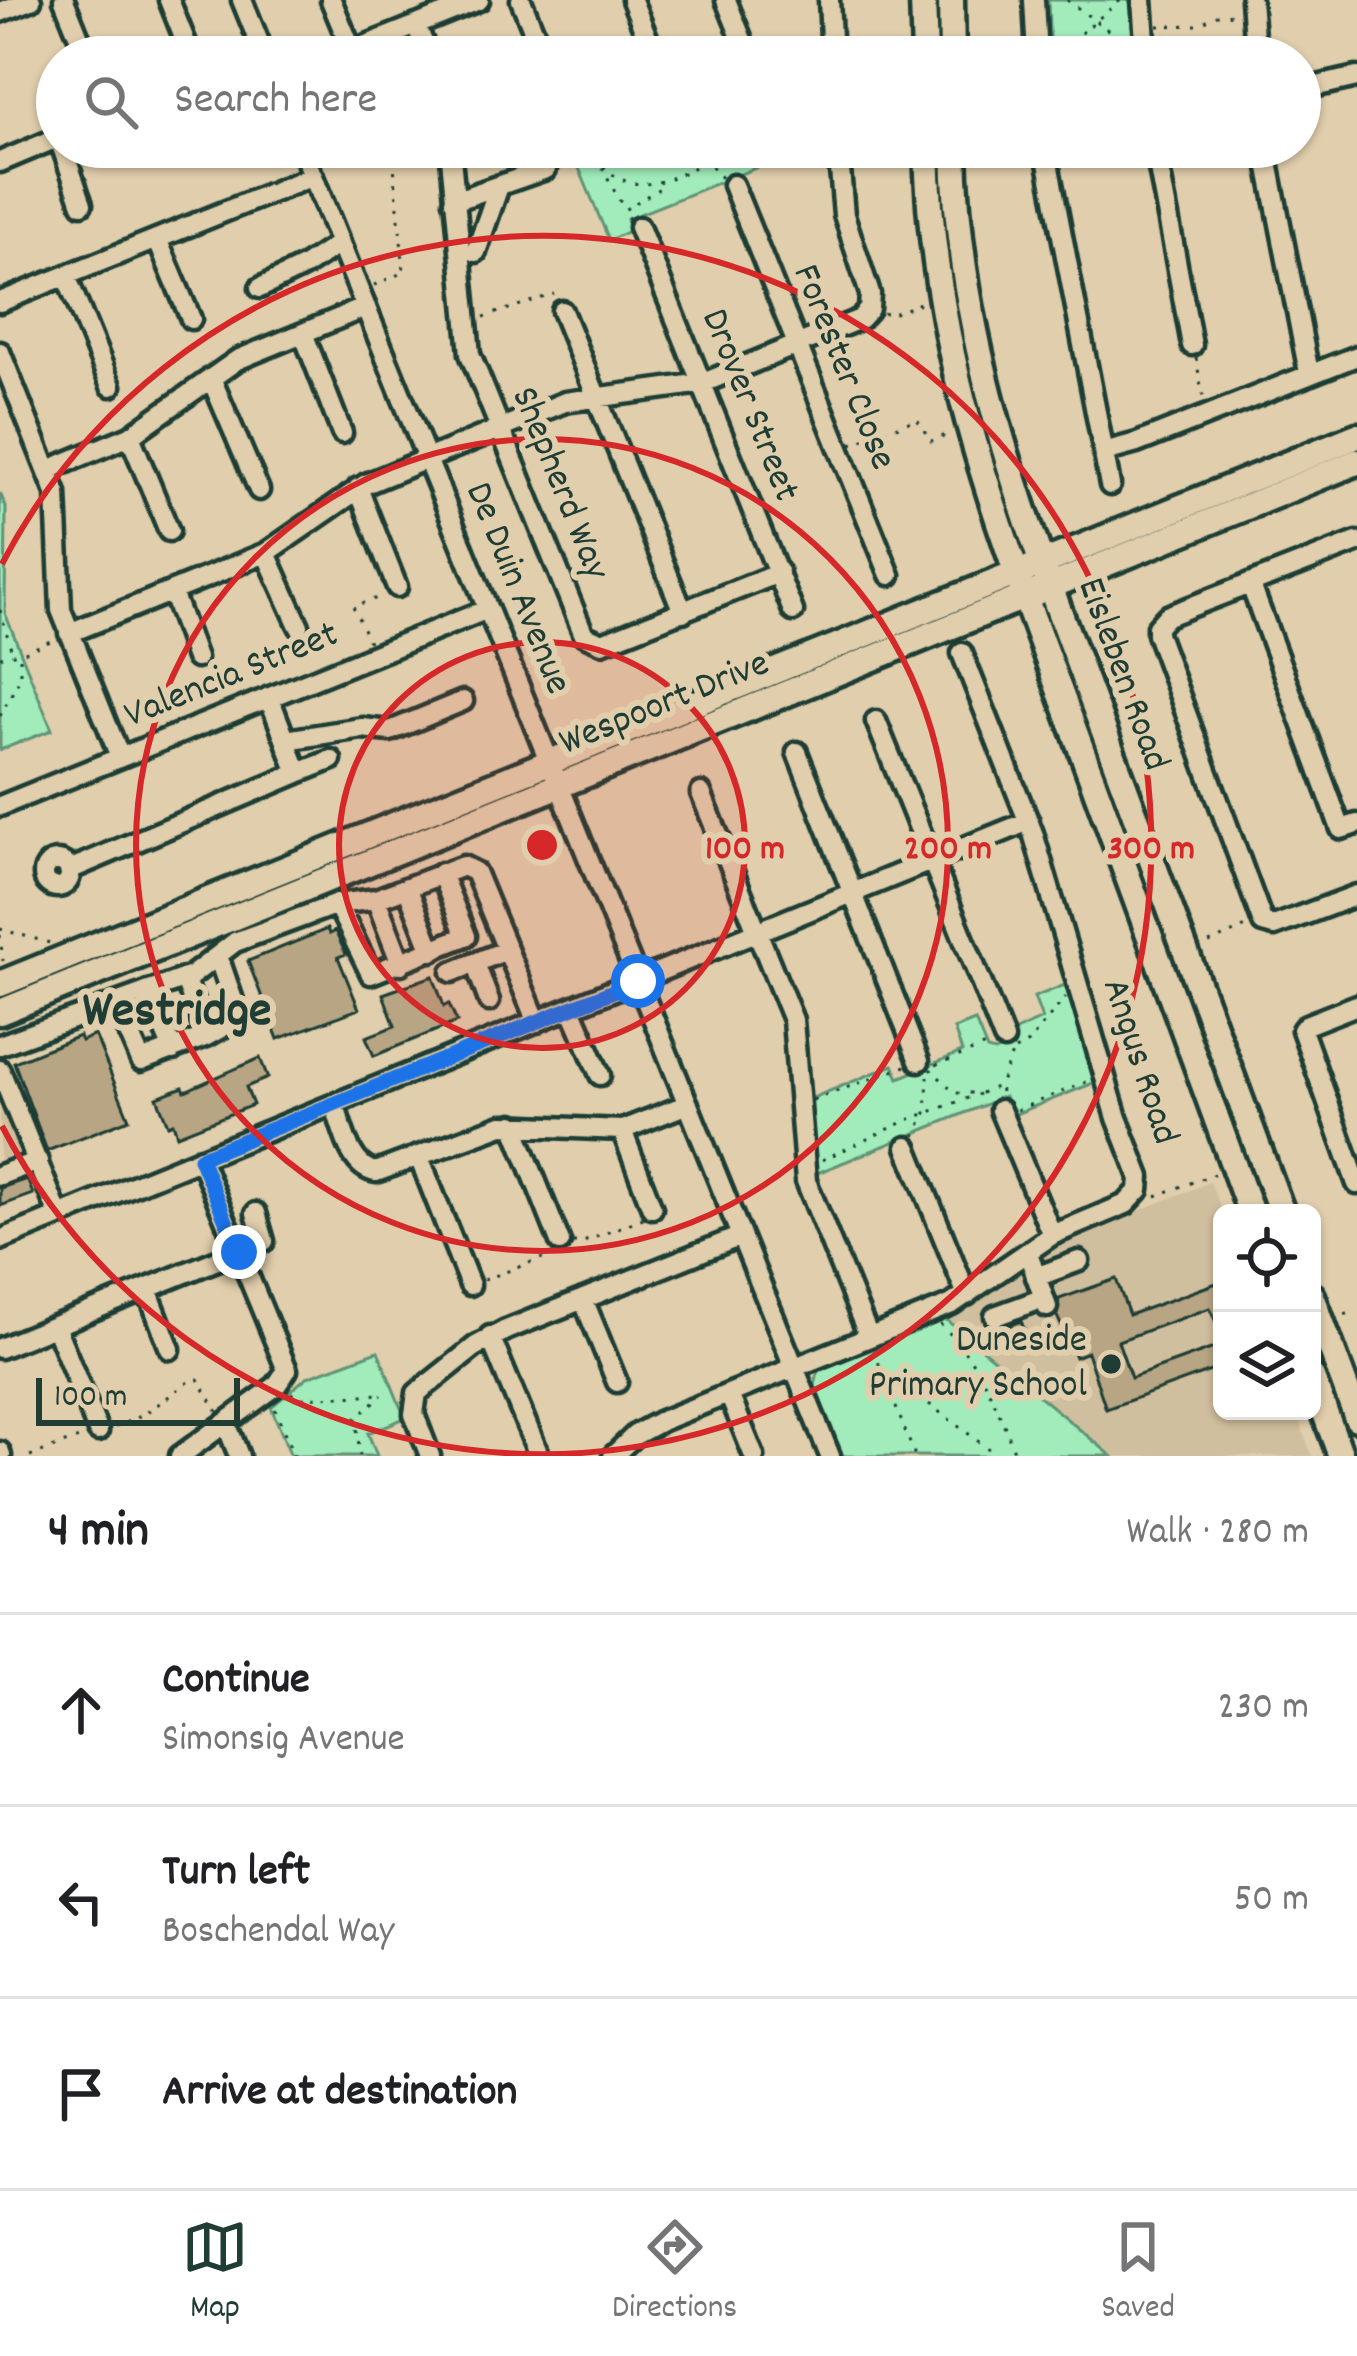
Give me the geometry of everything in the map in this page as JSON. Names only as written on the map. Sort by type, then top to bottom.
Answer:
[{"type":"main road","points":[[923,0],[924,36]]},
{"type":"main road","points":[[951,0],[952,36]]},
{"type":"main road","name":"Eisleben Road","points":[[928,168],[934,260],[969,434],[1249,1204]]},
{"type":"main road","name":"Eisleben Road","points":[[956,168],[962,257],[981,365],[1003,449],[1279,1204]]},
{"type":"main road","name":"Wespoort Drive","points":[[5,982],[555,774],[1021,587],[1357,436]]},
{"type":"main road","name":"Wespoort Drive","points":[[1046,576],[1357,463]]},
{"type":"main road","name":"Wespoort Drive","points":[[0,1012],[555,774]]},
{"type":"main road","points":[[1318,1312],[1357,1418]]},
{"type":"main road","points":[[1321,1402],[1341,1456]]},
{"type":"street","points":[[0,12],[31,0]]},
{"type":"street","points":[[64,0],[79,36]]},
{"type":"street","points":[[169,0],[183,36]]},
{"type":"street","points":[[242,0],[257,36]]},
{"type":"street","points":[[331,0],[340,36]]},
{"type":"street","points":[[389,36],[479,0]]},
{"type":"street","points":[[521,0],[536,36]]},
{"type":"street","points":[[632,0],[647,36]]},
{"type":"street","points":[[726,0],[740,36]]},
{"type":"street","points":[[829,0],[831,36]]},
{"type":"street","points":[[1034,0],[1036,36]]},
{"type":"street","points":[[1142,0],[1144,36]]},
{"type":"street","points":[[1252,6],[1254,36]]},
{"type":"street","points":[[416,25],[420,36]]},
{"type":"street","points":[[1321,85],[1357,76]]},
{"type":"street","points":[[0,162],[36,147]]},
{"type":"street","points":[[69,168],[82,204]]},
{"type":"street","name":"De Duin Avenue","points":[[310,168],[830,1456]]},
{"type":"street","name":"Shepherd Way","points":[[452,168],[470,354],[584,635],[602,643],[779,573]]},
{"type":"street","points":[[69,633],[266,553],[358,488],[566,402],[703,383],[860,319],[869,309],[870,294],[844,214],[840,168]]},
{"type":"street","points":[[1049,168],[1110,485]]},
{"type":"street","points":[[1159,168],[1192,345]]},
{"type":"street","points":[[1268,168],[1309,373]]},
{"type":"street","points":[[454,201],[546,169]]},
{"type":"street","points":[[0,302],[313,176]]},
{"type":"street","points":[[476,252],[499,185]]},
{"type":"street","name":"Forester Close","points":[[733,185],[890,575]]},
{"type":"street","name":"Drover Street","points":[[639,227],[794,611]]},
{"type":"street","points":[[157,239],[190,319]]},
{"type":"street","points":[[260,288],[340,242]]},
{"type":"street","points":[[66,276],[111,386]]},
{"type":"street","points":[[48,470],[130,436],[237,360],[366,307]]},
{"type":"street","points":[[562,310],[682,611]]},
{"type":"street","points":[[303,333],[342,433]]},
{"type":"street","points":[[0,352],[58,502],[59,604],[120,757]]},
{"type":"street","points":[[1104,452],[1357,356]]},
{"type":"street","points":[[211,378],[259,490]]},
{"type":"street","points":[[130,436],[169,531]]},
{"type":"street","points":[[358,488],[397,586]]},
{"type":"street","points":[[1357,542],[1167,616],[1157,627],[1258,923],[1357,895]]},
{"type":"street","points":[[266,553],[299,626]]},
{"type":"street","points":[[1252,585],[1342,829],[1357,824]]},
{"type":"street","points":[[172,592],[196,658]]},
{"type":"street","name":"Valencia Street","points":[[0,806],[488,609]]},
{"type":"street","name":"Angus Road","points":[[634,1435],[937,1310],[967,1295],[1052,1235],[1126,1204],[1139,1190],[1140,1177],[1105,1078],[1028,821],[962,653]]},
{"type":"street","points":[[269,697],[298,773]]},
{"type":"street","points":[[286,740],[362,728],[390,731],[463,701]]},
{"type":"street","points":[[876,722],[1008,1045]]},
{"type":"street","points":[[797,752],[924,1065]]},
{"type":"street","points":[[69,870],[331,760]]},
{"type":"street","points":[[701,793],[793,1020],[804,1168],[869,1337]]},
{"type":"street","points":[[0,1240],[1028,821]]},
{"type":"street","points":[[0,1045],[184,978],[235,942],[337,904],[376,899],[463,866],[475,872],[537,1022]]},
{"type":"street","points":[[337,904],[369,974],[466,934],[441,873]]},
{"type":"street","points":[[407,887],[432,951]]},
{"type":"street","points":[[376,899],[401,964]]},
{"type":"street","points":[[452,972],[507,950]]},
{"type":"street","points":[[116,1003],[138,1059],[145,1061],[207,1036],[239,1018],[218,956]]},
{"type":"street","points":[[475,963],[489,1001]]},
{"type":"street","points":[[184,978],[207,1036]]},
{"type":"street","points":[[148,991],[173,1050]]},
{"type":"street","points":[[1357,1005],[1303,1030],[1357,1184]]},
{"type":"street","points":[[572,1008],[600,1076]]},
{"type":"street","points":[[0,1070],[59,1216]]},
{"type":"street","points":[[334,1104],[362,1169],[376,1172],[513,1124],[622,1130],[688,1103]]},
{"type":"street","points":[[1002,1113],[1052,1235]]},
{"type":"street","points":[[513,1124],[560,1242]]},
{"type":"street","points":[[622,1130],[652,1208]]},
{"type":"street","points":[[907,1147],[967,1295]]},
{"type":"street","points":[[419,1157],[470,1285]]},
{"type":"street","points":[[180,1456],[276,1386],[285,1378],[286,1366],[200,1158]]},
{"type":"street","points":[[0,1175],[38,1161]]},
{"type":"street","points":[[0,1348],[266,1239],[256,1214]]},
{"type":"street","points":[[430,1456],[414,1414],[417,1393],[490,1336],[741,1236]]},
{"type":"street","points":[[995,1316],[1046,1303],[1028,1253]]},
{"type":"street","points":[[1036,1276],[1079,1261]]},
{"type":"street","points":[[147,1289],[170,1349]]},
{"type":"street","points":[[583,1299],[617,1382]]},
{"type":"street","points":[[55,1326],[98,1431]]},
{"type":"street","points":[[490,1336],[539,1454]]},
{"type":"street","points":[[729,1394],[754,1456]]},
{"type":"street","points":[[226,1423],[239,1456]]},
{"type":"street","points":[[613,1456],[634,1435],[644,1456]]},
{"type":"path","points":[[1067,0],[1117,36]]},
{"type":"path","points":[[1075,36],[1121,0]]},
{"type":"path","points":[[1144,27],[1196,25],[1252,6]]},
{"type":"path","points":[[374,285],[404,272],[394,168]]},
{"type":"path","points":[[603,168],[630,221],[639,227]]},
{"type":"path","points":[[605,168],[629,182],[658,183],[690,168]]},
{"type":"path","points":[[713,168],[733,185]]},
{"type":"path","points":[[624,210],[660,188],[658,183]]},
{"type":"path","points":[[465,323],[554,294],[562,310]]},
{"type":"path","points":[[869,309],[890,315],[926,300]]},
{"type":"path","points":[[1192,345],[1206,415]]},
{"type":"path","points":[[838,448],[916,419],[931,440],[946,435]]},
{"type":"path","points":[[374,655],[353,606],[398,591],[397,586]]},
{"type":"path","points":[[0,610],[12,652]]},
{"type":"path","points":[[0,657],[20,654],[69,633]]},
{"type":"path","points":[[0,716],[20,678],[20,654]]},
{"type":"path","points":[[1210,943],[1258,923]]},
{"type":"path","points":[[5,982],[0,932],[49,941],[56,961]]},
{"type":"path","points":[[800,1102],[924,1065],[1028,1043],[1070,993],[1079,989]]},
{"type":"path","points":[[1008,1045],[1000,1085],[1002,1113],[1105,1078]]},
{"type":"path","points":[[924,1065],[956,1093],[982,1093]]},
{"type":"path","points":[[907,1147],[926,1113],[924,1065]]},
{"type":"path","points":[[804,1168],[1000,1085]]},
{"type":"path","points":[[1144,1201],[1221,1171]]},
{"type":"path","points":[[470,1285],[555,1253],[560,1242],[581,1243],[646,1216],[652,1208]]},
{"type":"path","points":[[937,1310],[939,1323],[964,1345],[1016,1456]]},
{"type":"path","points":[[1345,1314],[1357,1315]]},
{"type":"path","points":[[869,1337],[915,1456]]},
{"type":"path","points":[[880,1367],[998,1456]]},
{"type":"path","points":[[30,1456],[143,1415],[198,1379],[226,1423]]},
{"type":"path","points":[[295,1456],[274,1406],[276,1386],[300,1398],[383,1394],[356,1418],[360,1456]]},
{"type":"shaded area","points":[[0,1082],[34,1167],[0,1180]]},
{"type":"shaded area","name":"Duneside Primary School","points":[[1210,1182],[1219,1204],[1213,1204],[1213,1420],[1299,1420],[1312,1456],[1112,1456],[944,1318],[970,1308],[1057,1244]]},
{"type":"green space","points":[[1048,0],[1137,0],[1138,36],[1049,36]]},
{"type":"green space","points":[[579,168],[755,168],[627,219],[631,230],[609,240]]},
{"type":"green space","points":[[0,493],[6,507],[5,613],[52,730],[0,750]]},
{"type":"green space","points":[[1065,985],[1096,1082],[1013,1115],[1004,1097],[815,1174],[810,1099],[893,1065],[899,1078],[962,1052],[954,1029],[975,1021],[987,1050],[1010,1045],[1011,1033],[1042,1019],[1034,997]]},
{"type":"green space","points":[[944,1318],[1112,1456],[843,1456],[815,1386],[819,1366]]},
{"type":"green space","points":[[378,1351],[405,1418],[368,1433],[377,1456],[291,1456],[271,1407],[307,1377]]},
{"type":"building","points":[[327,929],[329,934],[335,931],[346,954],[338,957],[359,1009],[278,1039],[248,961]]},
{"type":"building","points":[[433,976],[444,1006],[449,1004],[457,1022],[374,1056],[366,1037],[395,1026],[383,994]]},
{"type":"building","points":[[95,1035],[129,1119],[47,1151],[14,1062],[79,1036],[81,1041]]},
{"type":"building","points":[[260,1058],[268,1078],[246,1087],[253,1105],[177,1135],[173,1123],[168,1125],[157,1097],[183,1087],[185,1091]]},
{"type":"building","points":[[27,1179],[33,1194],[0,1206],[0,1188]]},
{"type":"building","points":[[1116,1279],[1129,1315],[1213,1284],[1213,1315],[1210,1308],[1118,1341],[1131,1378],[1213,1348],[1213,1370],[1106,1409],[1087,1352],[1075,1357],[1057,1316],[1059,1299]]},
{"type":"building","points":[[1021,1321],[1025,1331],[990,1345],[983,1326],[999,1329]]},
{"type":"place","name":"Duneside Primary School","points":[[1111,1364]]},
{"type":"district","name":"Westridge","points":[[177,1014]]},
{"type":"route","points":[[239,1252],[200,1158],[638,981]]}]
